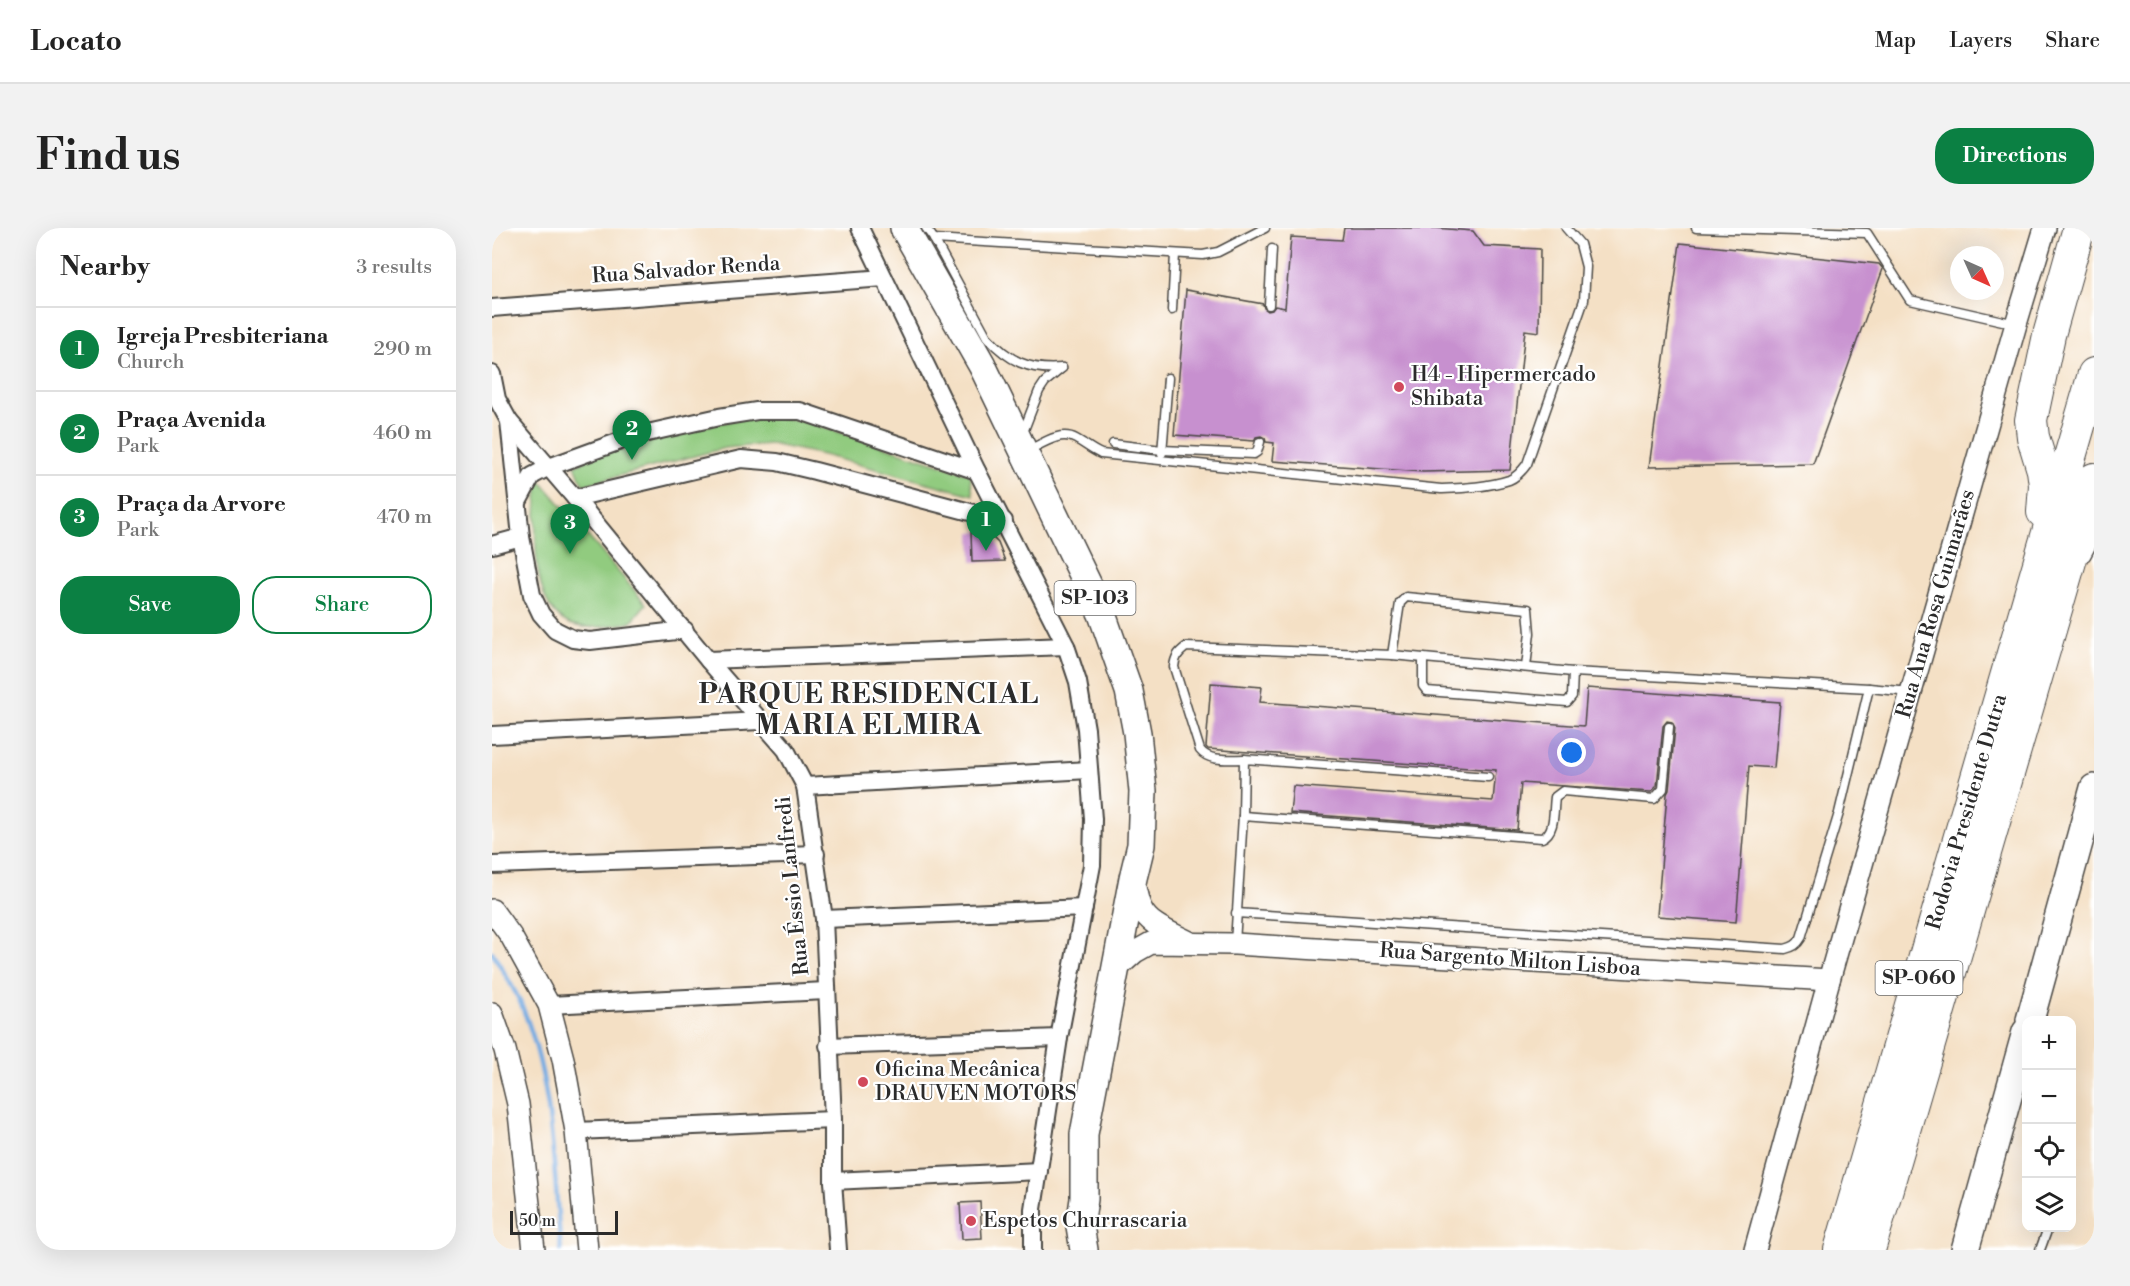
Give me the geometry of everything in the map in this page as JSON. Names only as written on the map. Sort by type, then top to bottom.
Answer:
[{"type":"highway","points":[[2038,567],[2045,485],[2031,420],[2049,335],[2079,228]]},
{"type":"highway","name":"Rodovia Presidente Dutra","points":[[1840,1250],[2094,374]]},
{"type":"highway","name":"Rodovia Presidente Dutra","points":[[1869,1250],[2094,479]]},
{"type":"highway","points":[[1890,1250],[1904,1127]]},
{"type":"main road","name":"SP-103","points":[[903,228],[922,242],[1102,614],[1129,691],[1137,733],[1143,791],[1141,845],[1084,1134],[1084,1198],[1080,1226],[1087,1248]]},
{"type":"main road","points":[[2031,1016],[2086,837],[2094,788]]},
{"type":"main road","points":[[1965,1250],[2022,1046]]},
{"type":"street","points":[[860,228],[977,471],[1004,520],[1066,646],[1078,682],[1086,729],[1093,819],[1092,865],[1059,1038],[1033,1209],[1032,1250]]},
{"type":"street","name":"Rua Ana Rosa Guimarães","points":[[1755,1250],[1829,980],[2045,228]]},
{"type":"street","name":"Rua Salvador Renda","points":[[492,308],[884,278]]},
{"type":"street","name":"Rua Éssio Lanfredi","points":[[492,374],[495,400],[509,421],[786,750],[805,786],[824,919],[833,1120],[833,1181],[838,1250]]},
{"type":"street","points":[[518,502],[532,476],[549,467],[634,436],[757,411],[800,411],[977,471]]},
{"type":"street","points":[[509,421],[521,537],[532,595],[541,614],[555,630],[573,639],[590,641],[685,630]]},
{"type":"street","points":[[575,498],[741,459],[777,462],[816,471],[1004,520]]},
{"type":"street","points":[[492,545],[521,537]]},
{"type":"street","points":[[708,660],[1066,646]]},
{"type":"street","points":[[492,735],[760,721]]},
{"type":"street","points":[[805,786],[1089,770]]},
{"type":"street","points":[[492,865],[816,854]]},
{"type":"street","points":[[1133,878],[1141,909],[1146,916],[1154,923],[1192,943]]},
{"type":"street","points":[[824,919],[1084,908]]},
{"type":"street","points":[[492,910],[511,936],[549,1005],[563,1059],[576,1131],[587,1250]]},
{"type":"street","name":"Rua Sargento Milton Lisboa","points":[[1115,970],[1143,946],[1192,943],[1829,980]]},
{"type":"street","points":[[549,1005],[826,991]]},
{"type":"street","points":[[492,1013],[505,1050],[518,1104],[534,1250]]},
{"type":"street","points":[[828,1046],[1059,1038]]},
{"type":"street","points":[[576,1131],[833,1120]]},
{"type":"street","points":[[833,1181],[1039,1171]]},
{"type":"lane","points":[[922,242],[926,228]]},
{"type":"lane","points":[[922,242],[1210,255],[1265,228]]},
{"type":"lane","points":[[1022,448],[1059,436],[1068,436],[1101,454],[1441,489],[1510,480],[1520,474],[1527,464],[1584,300],[1586,267],[1580,244],[1566,228]]},
{"type":"lane","points":[[1696,228],[1867,233],[1910,300],[2016,324]]},
{"type":"lane","points":[[922,242],[987,337],[998,349],[1010,359],[1043,370],[1062,369],[1045,382],[1040,391],[1022,448]]},
{"type":"lane","points":[[1269,305],[1272,249]]},
{"type":"lane","points":[[1172,310],[1175,254]]},
{"type":"lane","points":[[1161,460],[1168,378]]},
{"type":"lane","points":[[1113,444],[1162,450],[1254,454],[1260,442]]},
{"type":"lane","points":[[2082,562],[2094,541]]},
{"type":"lane","points":[[2059,603],[2076,572]]},
{"type":"lane","points":[[1392,655],[1400,603],[1406,597],[1528,609],[1530,633],[1526,667]]},
{"type":"lane","points":[[1488,777],[1210,758],[1200,750],[1174,667],[1175,658],[1186,647],[1392,655],[1573,672],[1911,692]]},
{"type":"lane","points":[[1423,658],[1423,686],[1427,691],[1567,702],[1572,696],[1573,672]]},
{"type":"lane","points":[[1236,913],[1785,949],[1792,947],[1801,938],[1839,813],[1869,688]]},
{"type":"lane","points":[[1244,816],[1542,838],[1551,830],[1555,797],[1563,791],[1654,799],[1659,795],[1663,789],[1668,727]]},
{"type":"lane","points":[[1235,944],[1244,816],[1244,759]]},
{"type":"lane","points":[[2040,1250],[2046,1232]]},
{"type":"green space","points":[[759,415],[804,421],[970,474],[973,495],[823,455],[771,444],[725,448],[583,485],[575,465],[634,441]]},
{"type":"green space","points":[[539,479],[646,604],[630,623],[581,627],[566,622],[553,611],[539,578],[536,557]]},
{"type":"building","name":"H4 - Hipermercado Shibata","points":[[1344,228],[1435,228],[1473,231],[1484,246],[1540,249],[1539,332],[1525,330],[1510,470],[1423,472],[1272,461],[1274,443],[1266,442],[1261,436],[1256,437],[1254,441],[1174,435],[1186,290],[1263,304],[1268,311],[1275,306],[1285,308],[1291,237],[1342,240]]},
{"type":"building","points":[[1680,243],[1879,264],[1883,269],[1813,464],[1649,467]]},
{"type":"building","points":[[971,532],[982,532],[991,536],[998,543],[1005,561],[972,562]]},
{"type":"building","points":[[1211,683],[1262,687],[1260,702],[1584,726],[1587,688],[1780,702],[1774,768],[1749,766],[1736,922],[1657,916],[1675,728],[1672,722],[1667,721],[1663,726],[1657,786],[1651,792],[1521,783],[1517,830],[1290,813],[1293,786],[1493,801],[1496,770],[1208,749],[1206,747]]},
{"type":"building","name":"Espetos Churrascaria","points":[[980,1202],[982,1238],[962,1239],[960,1203]]},
{"type":"waterway","points":[[492,952],[521,1004],[540,1064],[554,1157],[561,1250]]},
{"type":"place","name":"H4 - Hipermercado Shibata","points":[[1399,387]]},
{"type":"place","name":"Praça Avenida","points":[[632,460]]},
{"type":"place","name":"Igreja Presbiteriana","points":[[986,551]]},
{"type":"place","name":"Praça da Arvore","points":[[570,554]]},
{"type":"place","name":"Oficina Mecânica DRAUVEN MOTORS","points":[[863,1082]]},
{"type":"place","name":"Espetos Churrascaria","points":[[971,1221]]},
{"type":"district","name":"PARQUE RESIDENCIAL MARIA ELMIRA","points":[[869,710]]}]
